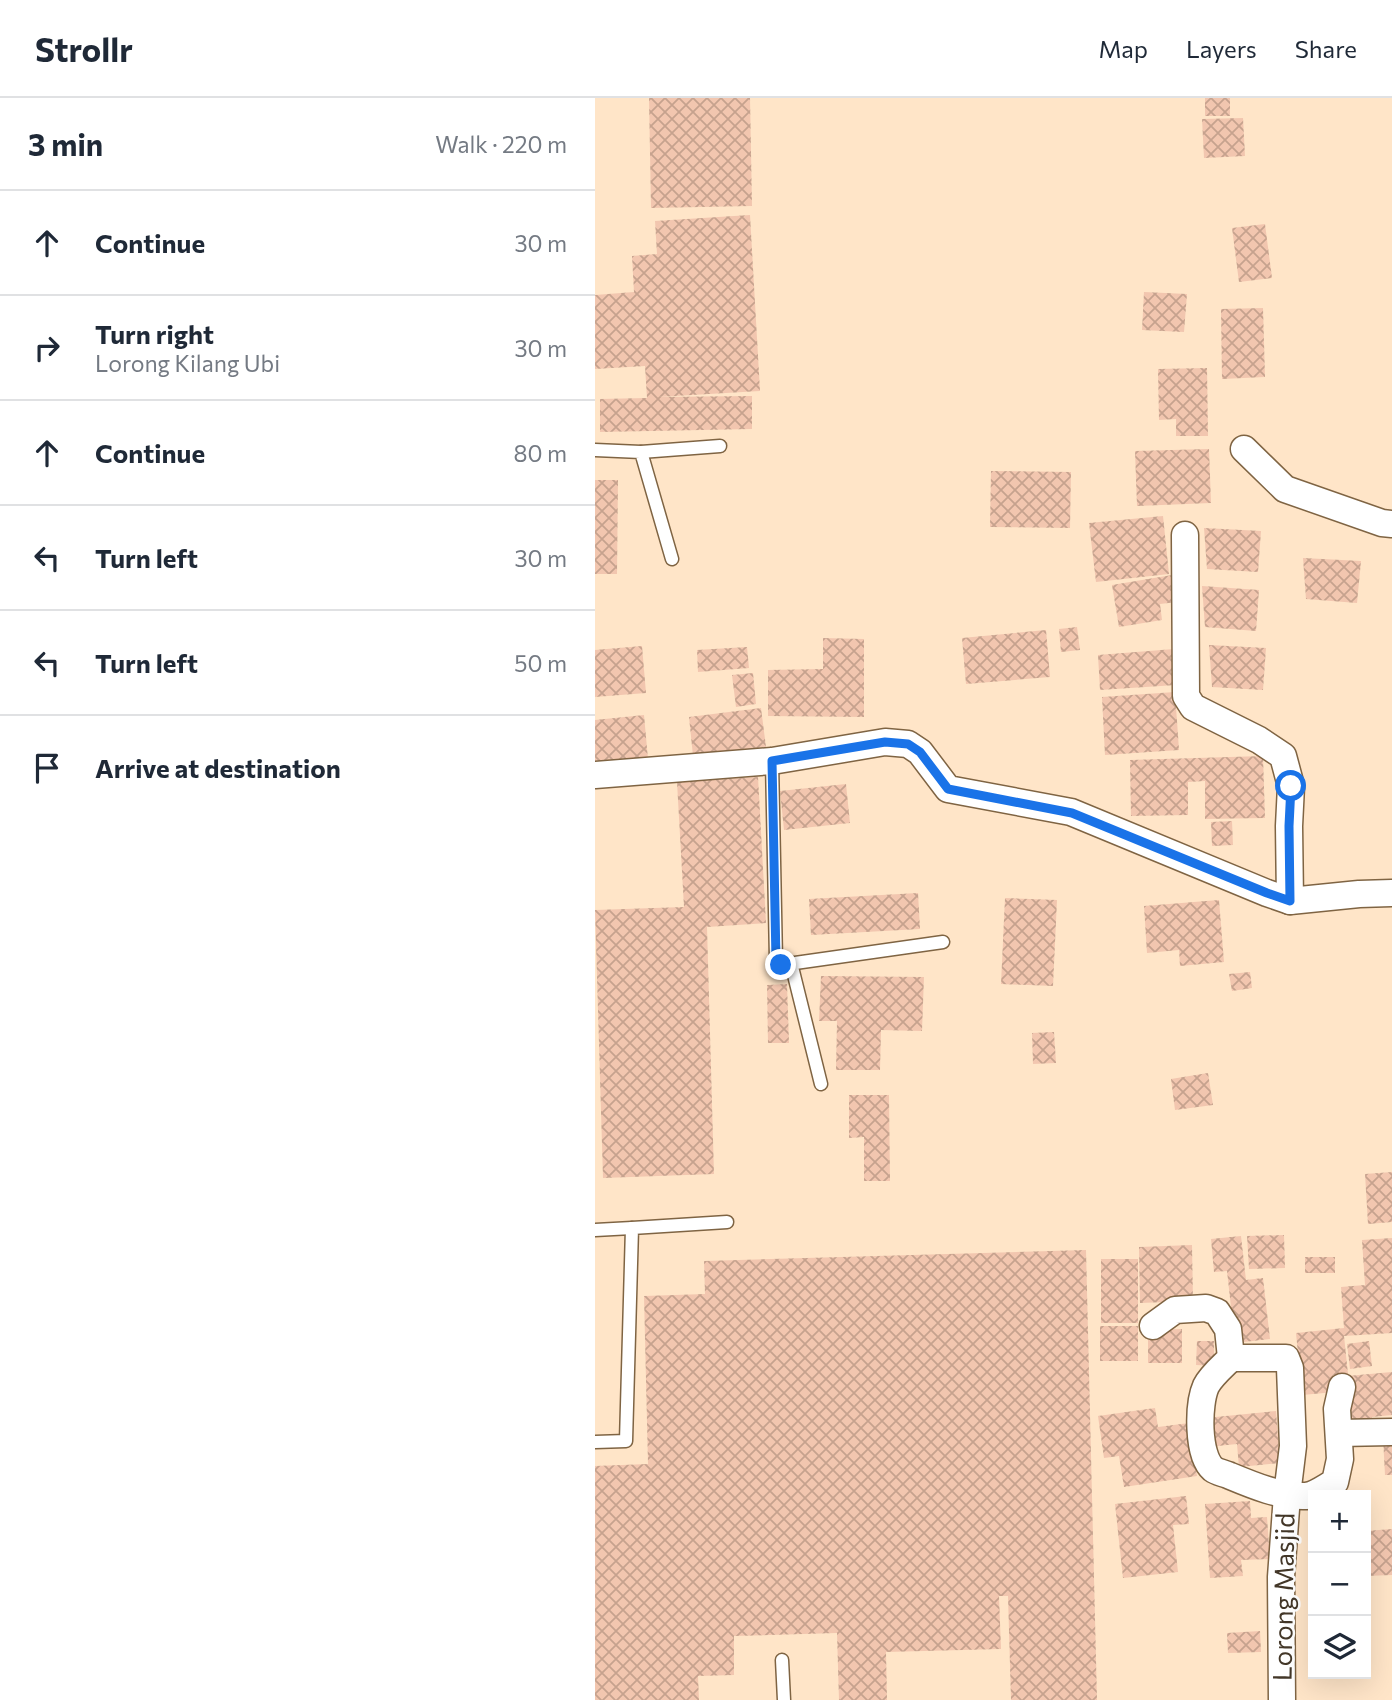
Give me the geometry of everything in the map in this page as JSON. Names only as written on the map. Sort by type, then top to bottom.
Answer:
[{"type":"street","points":[[1244,449],[1285,489],[1351,513],[1392,524]]},
{"type":"street","points":[[1185,535],[1186,696],[1193,707],[1259,740],[1283,756],[1291,786],[1290,901]]},
{"type":"street","points":[[595,775],[772,761],[885,742],[908,744],[920,752],[948,789],[1072,813],[1290,901],[1392,893]]},
{"type":"street","points":[[1153,1326],[1175,1310],[1206,1308],[1217,1312],[1229,1329],[1231,1358],[1207,1383],[1202,1399],[1202,1440],[1207,1460],[1214,1471],[1261,1488],[1309,1496],[1335,1482],[1340,1459],[1337,1409],[1342,1387]]},
{"type":"street","name":"Lorong Masjid","points":[[1231,1358],[1286,1358],[1290,1368],[1293,1446],[1281,1577],[1282,1700]]},
{"type":"street","points":[[1339,1433],[1392,1432]]},
{"type":"lane","points":[[595,450],[641,452],[720,446]]},
{"type":"lane","points":[[641,452],[672,559]]},
{"type":"lane","points":[[772,761],[776,960],[781,965],[943,942]]},
{"type":"lane","points":[[791,963],[821,1084]]},
{"type":"lane","points":[[595,1230],[727,1222]]},
{"type":"lane","points":[[595,1442],[626,1441],[632,1228]]},
{"type":"lane","points":[[782,1660],[784,1700]]},
{"type":"building","points":[[649,98],[750,98],[752,206],[651,208]]},
{"type":"building","points":[[1205,98],[1230,98],[1230,116],[1205,116]]},
{"type":"building","points":[[1243,118],[1245,156],[1204,158],[1202,119]]},
{"type":"building","points":[[750,215],[760,391],[658,397],[752,396],[752,429],[600,432],[600,399],[647,398],[645,366],[595,369],[595,295],[634,292],[632,256],[657,254],[655,221]]},
{"type":"building","points":[[1265,224],[1272,278],[1239,282],[1232,228]]},
{"type":"building","points":[[1144,292],[1187,294],[1184,332],[1142,330]]},
{"type":"building","points":[[1263,308],[1265,377],[1222,379],[1221,309]]},
{"type":"building","points":[[1207,368],[1208,436],[1176,436],[1176,419],[1159,420],[1158,369]]},
{"type":"building","points":[[1209,449],[1211,503],[1137,506],[1135,451]]},
{"type":"building","points":[[991,471],[1071,472],[1070,528],[990,527]]},
{"type":"building","points":[[595,480],[618,480],[617,574],[595,574]]},
{"type":"building","points":[[1163,516],[1169,574],[1096,582],[1089,523]]},
{"type":"building","points":[[1204,528],[1261,531],[1258,572],[1207,569]]},
{"type":"building","points":[[1303,558],[1361,561],[1357,603],[1306,599]]},
{"type":"building","points":[[1172,575],[1177,602],[1160,604],[1162,620],[1119,627],[1112,585]]},
{"type":"building","points":[[1202,586],[1259,590],[1256,631],[1205,627]]},
{"type":"building","points":[[1077,627],[1080,650],[1061,652],[1059,629]]},
{"type":"building","points":[[1046,630],[1050,677],[966,684],[962,638]]},
{"type":"building","points":[[823,638],[864,639],[864,717],[768,716],[768,670],[823,669]]},
{"type":"building","points":[[1209,645],[1266,648],[1263,690],[1212,687]]},
{"type":"building","points":[[642,646],[646,693],[595,697],[595,650]]},
{"type":"building","points":[[747,647],[749,668],[698,672],[697,650]]},
{"type":"building","points":[[1174,649],[1176,685],[1100,690],[1098,655]]},
{"type":"building","points":[[753,673],[756,704],[736,707],[732,675]]},
{"type":"building","points":[[1175,692],[1179,750],[1105,755],[1102,697]]},
{"type":"building","points":[[761,708],[766,747],[693,756],[689,717]]},
{"type":"building","points":[[644,715],[648,759],[595,764],[595,720]]},
{"type":"building","points":[[1263,756],[1265,818],[1205,819],[1205,781],[1188,782],[1188,815],[1131,816],[1130,760]]},
{"type":"building","points":[[758,777],[766,923],[707,927],[714,1174],[603,1178],[595,910],[684,907],[677,782]]},
{"type":"building","points":[[846,784],[850,823],[784,830],[780,791]]},
{"type":"building","points":[[1232,821],[1233,845],[1212,846],[1211,822]]},
{"type":"building","points":[[918,893],[920,929],[811,935],[809,899]]},
{"type":"building","points":[[1005,898],[1057,900],[1053,986],[1001,984]]},
{"type":"building","points":[[1219,900],[1224,962],[1180,966],[1179,950],[1147,953],[1144,906]]},
{"type":"building","points":[[1250,972],[1252,988],[1232,991],[1229,974]]},
{"type":"building","points":[[821,976],[924,977],[922,1031],[881,1030],[880,1070],[836,1070],[837,1021],[819,1021]]},
{"type":"building","points":[[787,984],[789,1043],[768,1043],[767,985]]},
{"type":"building","points":[[1054,1032],[1056,1063],[1033,1064],[1032,1033]]},
{"type":"building","points":[[1208,1073],[1213,1105],[1175,1110],[1171,1079]]},
{"type":"building","points":[[849,1095],[889,1095],[890,1181],[864,1181],[864,1137],[849,1138]]},
{"type":"building","points":[[1392,1172],[1392,1222],[1368,1224],[1365,1174]]},
{"type":"building","points":[[1284,1235],[1285,1268],[1249,1269],[1247,1236]]},
{"type":"building","points":[[1241,1236],[1246,1280],[1263,1278],[1270,1339],[1235,1343],[1227,1271],[1214,1272],[1211,1239]]},
{"type":"building","points":[[1392,1238],[1392,1333],[1344,1336],[1348,1374],[1333,1375],[1335,1392],[1302,1395],[1296,1333],[1344,1328],[1341,1287],[1365,1285],[1362,1240]]},
{"type":"building","points":[[1192,1245],[1193,1301],[1140,1303],[1139,1247]]},
{"type":"building","points":[[1086,1250],[1097,1700],[1011,1700],[1008,1596],[999,1596],[1001,1649],[886,1652],[887,1700],[839,1700],[837,1633],[734,1636],[734,1675],[698,1676],[699,1700],[595,1700],[595,1466],[648,1464],[644,1296],[705,1294],[704,1261]]},
{"type":"building","points":[[1305,1257],[1335,1257],[1335,1273],[1305,1273]]},
{"type":"building","points":[[1101,1259],[1138,1259],[1138,1323],[1101,1323]]},
{"type":"building","points":[[1100,1326],[1138,1326],[1138,1361],[1100,1361]]},
{"type":"building","points":[[1182,1329],[1182,1363],[1148,1363],[1148,1330]]},
{"type":"building","points":[[1197,1341],[1214,1341],[1214,1366],[1196,1365]]},
{"type":"building","points":[[1369,1341],[1372,1366],[1350,1369],[1347,1344]]},
{"type":"building","points":[[1392,1372],[1392,1415],[1372,1417],[1372,1424],[1350,1426],[1347,1376]]},
{"type":"building","points":[[1155,1408],[1158,1427],[1189,1423],[1197,1476],[1124,1487],[1119,1456],[1104,1458],[1098,1416]]},
{"type":"building","points":[[1276,1411],[1280,1463],[1239,1467],[1237,1444],[1208,1447],[1205,1418]]},
{"type":"building","points":[[1392,1436],[1392,1475],[1385,1475],[1383,1437]]},
{"type":"building","points":[[1186,1496],[1189,1524],[1173,1525],[1178,1572],[1123,1578],[1115,1504]]},
{"type":"building","points":[[1250,1501],[1251,1518],[1267,1517],[1270,1559],[1241,1560],[1243,1576],[1210,1578],[1205,1504]]},
{"type":"building","points":[[1392,1529],[1392,1575],[1371,1576],[1371,1531]]},
{"type":"building","points":[[1260,1631],[1261,1652],[1228,1653],[1227,1633]]},
{"type":"route","points":[[781,965],[776,960],[772,761],[885,742],[908,744],[920,752],[948,789],[1072,813],[1290,901],[1291,786]]}]
